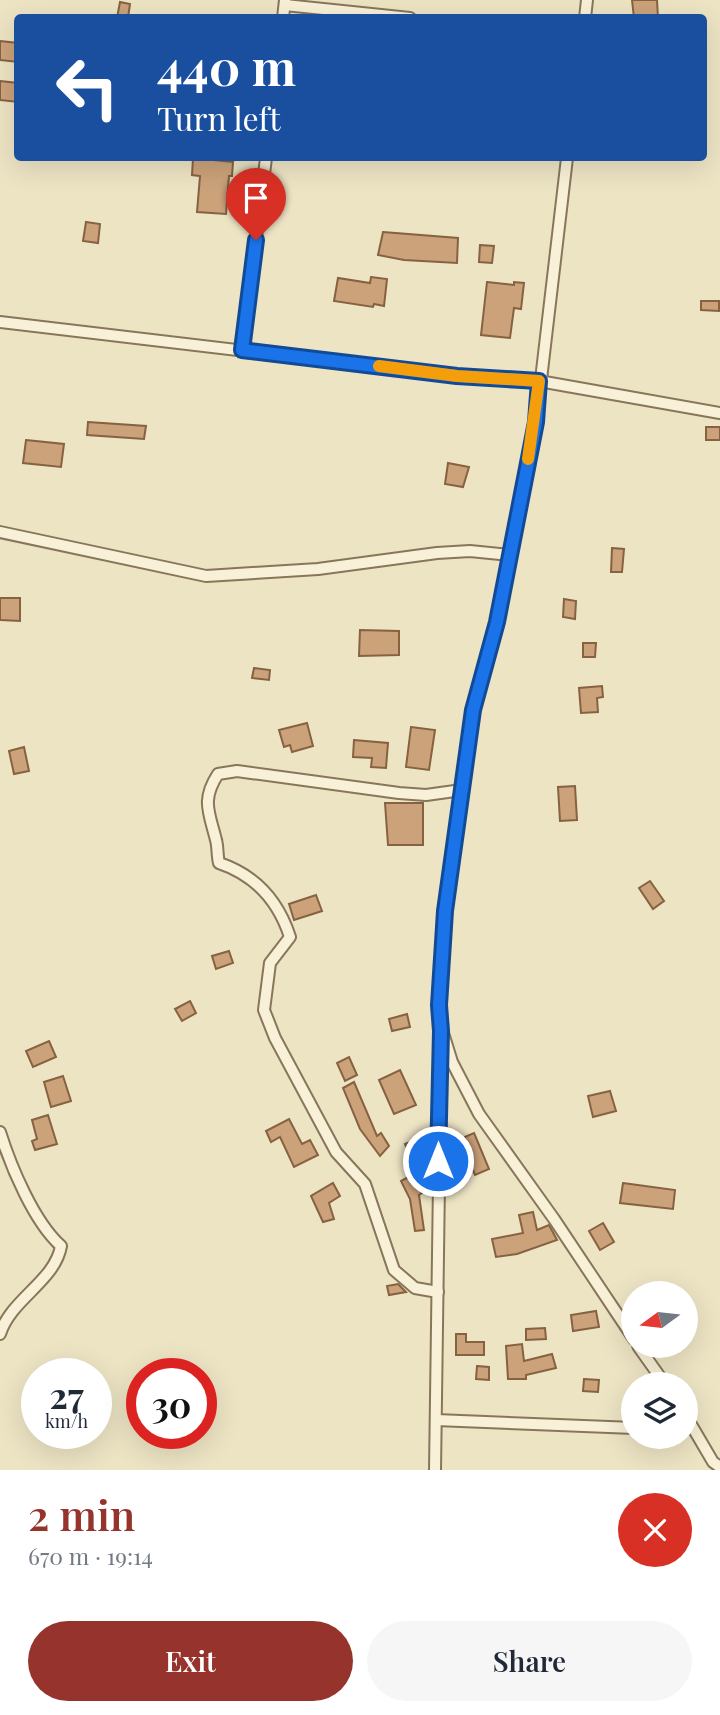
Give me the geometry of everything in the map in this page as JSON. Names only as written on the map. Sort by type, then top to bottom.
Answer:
[{"type":"street","points":[[285,3],[377,14]]},
{"type":"street","points":[[242,350],[266,161]]},
{"type":"street","points":[[435,1470],[441,1031],[439,1005],[445,911],[475,699],[497,622],[536,422],[567,161]]},
{"type":"street","points":[[0,322],[457,376],[539,381],[720,413]]},
{"type":"street","points":[[0,532],[206,576],[318,569],[470,551],[510,555]]},
{"type":"street","points":[[438,1292],[415,1288],[394,1270],[365,1184],[336,1152],[275,1038],[264,1010],[270,963],[290,937],[282,912],[270,895],[236,869],[219,863],[216,840],[207,817],[209,789],[218,774],[237,771],[399,793],[426,795],[462,790]]},
{"type":"street","points":[[441,1031],[452,1062],[478,1114],[554,1219],[621,1320]]},
{"type":"street","points":[[0,1132],[8,1158],[49,1235],[61,1246],[59,1258],[15,1305],[0,1334]]},
{"type":"street","points":[[436,1420],[621,1427]]},
{"type":"street","points":[[698,1442],[720,1467]]},
{"type":"building","points":[[632,0],[657,0],[658,14],[634,14]]},
{"type":"building","points":[[120,2],[130,4],[129,14],[118,14]]},
{"type":"building","points":[[0,41],[14,43],[14,62],[0,60]]},
{"type":"building","points":[[0,81],[14,83],[14,102],[0,100]]},
{"type":"building","points":[[193,161],[233,162],[226,214],[197,212],[200,176],[192,175]]},
{"type":"building","points":[[86,222],[100,224],[98,243],[83,241]]},
{"type":"building","points":[[383,232],[458,238],[457,263],[404,260],[378,255]]},
{"type":"building","points":[[480,245],[494,246],[492,263],[479,262]]},
{"type":"building","points":[[371,277],[387,279],[384,306],[334,301],[338,278],[370,283]]},
{"type":"building","points":[[487,282],[514,285],[514,282],[524,283],[521,309],[514,308],[510,338],[481,335]]},
{"type":"building","points":[[701,301],[719,301],[719,311],[701,310]]},
{"type":"building","points":[[88,422],[146,426],[144,439],[87,435]]},
{"type":"building","points":[[706,427],[720,427],[720,440],[706,440]]},
{"type":"building","points":[[26,440],[64,444],[61,467],[23,463]]},
{"type":"building","points":[[448,463],[469,467],[463,487],[445,484]]},
{"type":"building","points":[[612,548],[624,549],[622,572],[611,572]]},
{"type":"building","points":[[0,598],[20,598],[20,621],[0,620]]},
{"type":"building","points":[[564,599],[576,601],[575,619],[563,617]]},
{"type":"building","points":[[360,630],[399,631],[399,655],[359,656]]},
{"type":"building","points":[[583,643],[596,643],[595,657],[583,657]]},
{"type":"building","points":[[254,668],[270,670],[269,680],[252,678]]},
{"type":"building","points":[[602,686],[603,697],[597,698],[598,712],[581,713],[579,688]]},
{"type":"building","points":[[307,723],[313,746],[292,752],[290,745],[284,747],[279,730]]},
{"type":"building","points":[[411,727],[435,730],[429,770],[406,767]]},
{"type":"building","points":[[354,740],[388,743],[386,768],[371,767],[372,758],[353,757]]},
{"type":"building","points":[[24,747],[29,771],[14,774],[9,751]]},
{"type":"building","points":[[575,786],[577,820],[560,821],[558,787]]},
{"type":"building","points":[[385,803],[423,803],[423,845],[388,845]]},
{"type":"building","points":[[650,881],[664,901],[653,909],[639,888]]},
{"type":"building","points":[[316,895],[322,911],[294,920],[289,904]]},
{"type":"building","points":[[229,951],[233,963],[216,969],[212,956]]},
{"type":"building","points":[[190,1001],[196,1013],[182,1021],[175,1009]]},
{"type":"building","points":[[407,1014],[410,1027],[392,1031],[389,1019]]},
{"type":"building","points":[[49,1041],[56,1057],[33,1067],[26,1051]]},
{"type":"building","points":[[349,1057],[357,1075],[345,1081],[337,1063]]},
{"type":"building","points":[[400,1070],[416,1105],[394,1114],[379,1080]]},
{"type":"building","points":[[63,1076],[71,1101],[51,1107],[44,1082]]},
{"type":"building","points":[[354,1082],[377,1136],[381,1133],[389,1146],[380,1156],[360,1129],[343,1088]]},
{"type":"building","points":[[610,1091],[616,1111],[593,1117],[588,1096]]},
{"type":"building","points":[[48,1115],[57,1144],[35,1150],[32,1141],[37,1139],[32,1120]]},
{"type":"building","points":[[289,1119],[302,1144],[310,1140],[318,1155],[294,1167],[280,1137],[271,1142],[266,1131]]},
{"type":"building","points":[[474,1133],[489,1169],[475,1175],[460,1139]]},
{"type":"building","points":[[417,1139],[424,1156],[412,1161],[405,1144]]},
{"type":"building","points":[[412,1175],[422,1193],[419,1195],[424,1230],[415,1231],[410,1199],[401,1181]]},
{"type":"building","points":[[333,1183],[340,1196],[329,1203],[334,1219],[323,1222],[311,1196]]},
{"type":"building","points":[[623,1183],[675,1190],[673,1209],[620,1203]]},
{"type":"building","points":[[533,1212],[537,1230],[549,1225],[557,1240],[517,1254],[496,1257],[492,1239],[523,1233],[519,1215]]},
{"type":"building","points":[[603,1223],[614,1242],[600,1250],[589,1231]]},
{"type":"building","points":[[398,1284],[406,1292],[389,1295],[387,1286]]},
{"type":"building","points":[[596,1311],[599,1327],[573,1331],[571,1315]]},
{"type":"building","points":[[545,1328],[546,1339],[526,1340],[526,1329]]},
{"type":"building","points":[[456,1334],[466,1334],[466,1342],[484,1342],[484,1355],[456,1355]]},
{"type":"building","points":[[522,1344],[524,1361],[552,1354],[556,1368],[526,1375],[526,1379],[508,1379],[506,1346]]},
{"type":"building","points":[[477,1366],[489,1367],[489,1380],[476,1379]]},
{"type":"building","points":[[584,1379],[599,1380],[598,1392],[583,1391]]},
{"type":"slow traffic","points":[[379,366],[457,376],[539,381],[536,422],[528,459]]},
{"type":"route","points":[[256,240],[242,350],[457,376],[539,381],[536,422],[497,622],[475,699],[453,845],[445,911],[439,1005],[441,1031],[438,1161]]}]
